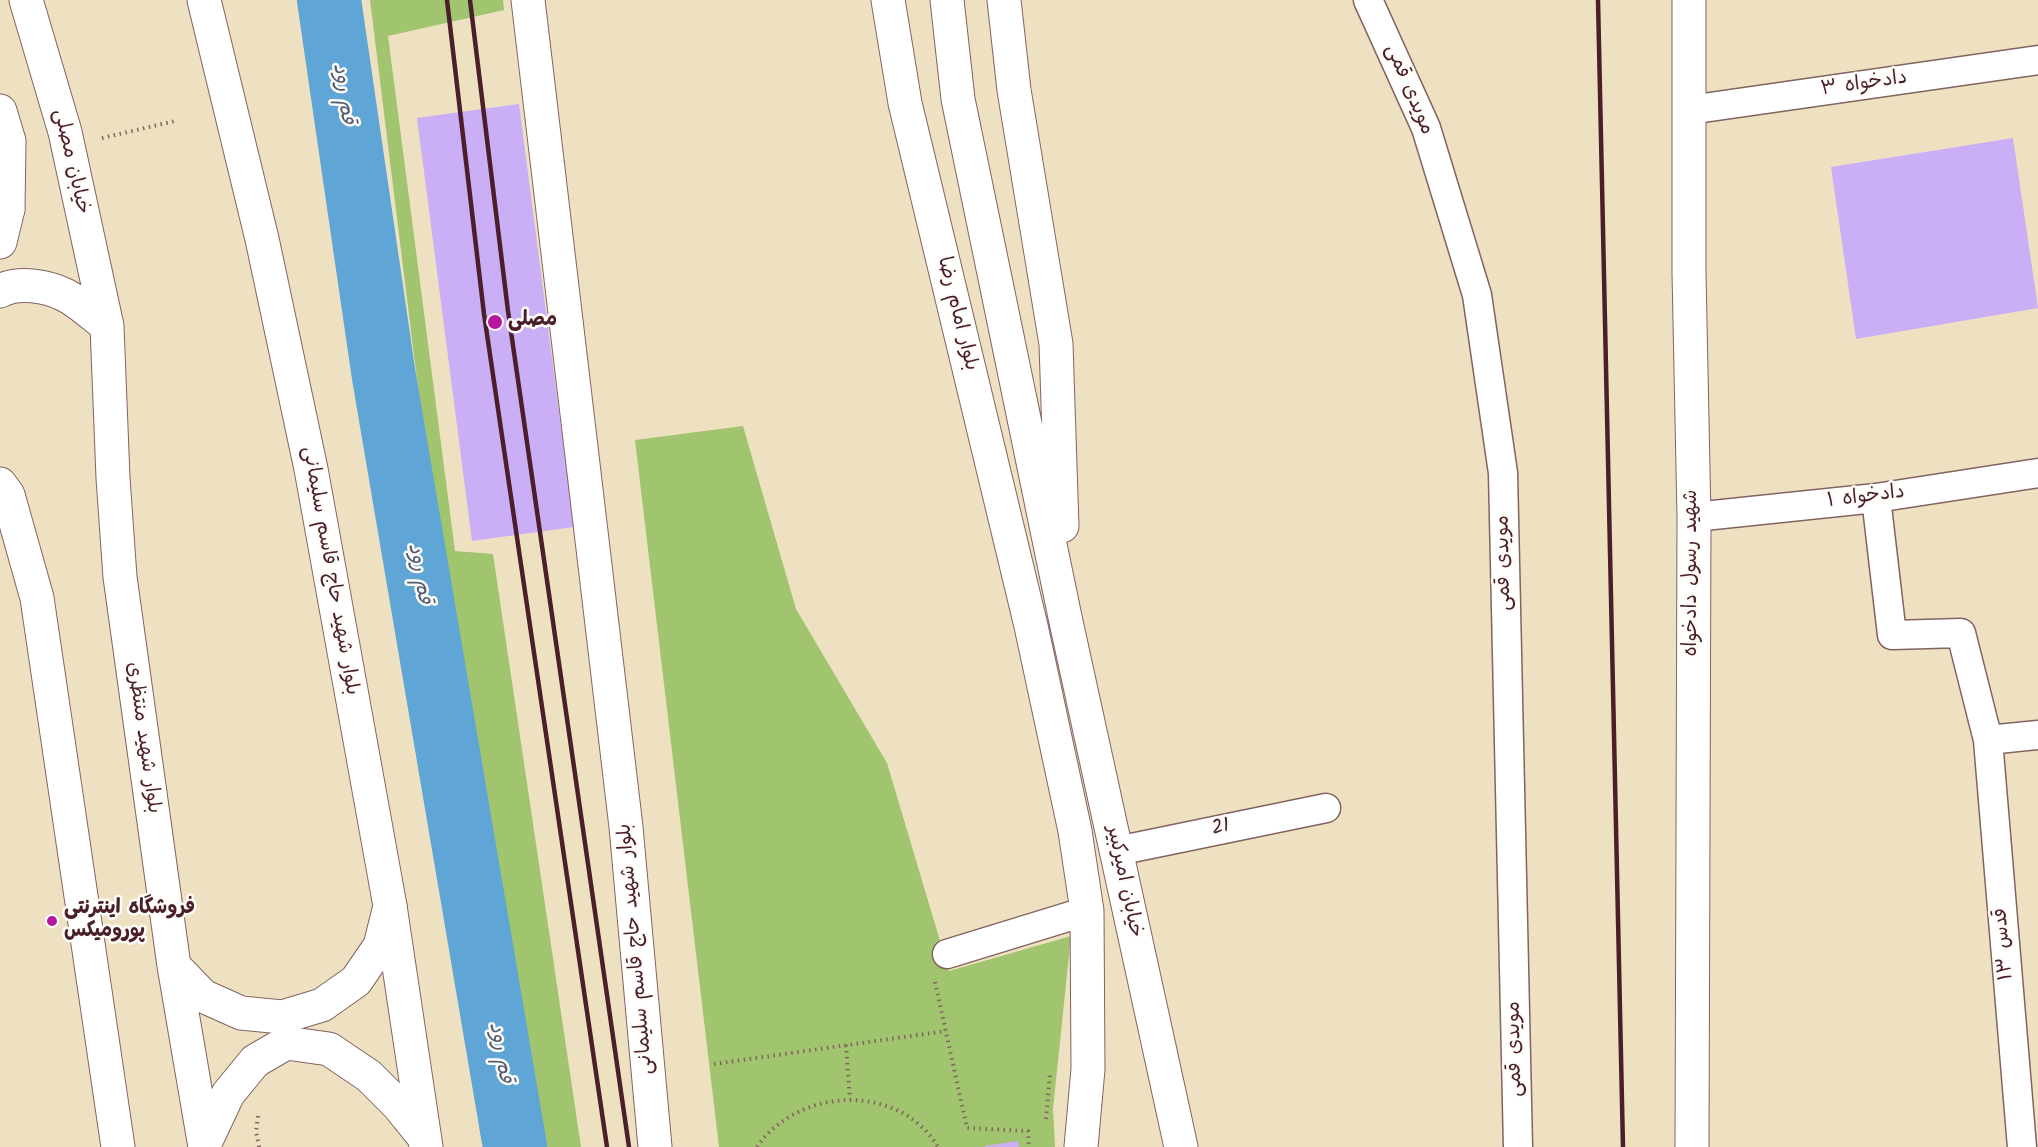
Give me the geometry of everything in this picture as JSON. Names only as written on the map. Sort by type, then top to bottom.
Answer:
[{"type":"main road","name":"خیابان مصلی","points":[[26,0],[65,132],[107,326]]},
{"type":"main road","name":"بلوار شهید حاج قاسم سلیمانی","points":[[204,0],[262,238],[311,469],[390,906],[425,1142]]},
{"type":"main road","name":"بلوار شهید حاج قاسم سلیمانی","points":[[528,0],[626,827],[655,1147]]},
{"type":"main road","name":"بلوار امام رضا","points":[[888,0],[905,103],[1031,626]]},
{"type":"main road","points":[[947,0],[958,99],[1065,617]]},
{"type":"main road","points":[[1004,0],[1014,90],[1056,344],[1065,617]]},
{"type":"main road","name":"شهید رسول دادخواه","points":[[1689,0],[1689,273],[1694,517],[1692,1147]]},
{"type":"main road","points":[[0,111],[9,141],[0,242]]},
{"type":"main road","points":[[0,291],[6,288],[32,285],[65,295],[107,326]]},
{"type":"main road","name":"بلوار شهید منتظری","points":[[107,326],[113,477],[120,577],[174,966],[205,1145]]},
{"type":"main road","points":[[0,484],[8,495],[37,598],[118,1147]]},
{"type":"main road","name":"خیابان امیرکبیر","points":[[1065,617],[1177,1141]]},
{"type":"main road","name":"خیابان امیرکبیر","points":[[1031,626],[1075,831],[1087,911],[1088,1069],[1081,1147]]},
{"type":"main road","points":[[174,966],[203,996],[241,1013],[282,1017],[322,1005],[356,981],[380,946],[390,906]]},
{"type":"main road","points":[[205,1145],[228,1094],[255,1061],[286,1043],[328,1049],[369,1076],[398,1105],[425,1142]]},
{"type":"street","name":"مویدی قمی","points":[[1368,0],[1426,128],[1477,295],[1503,473],[1518,1147]]},
{"type":"street","name":"دادخواه ۳","points":[[1689,110],[2038,60]]},
{"type":"street","name":"دادخواه ۱","points":[[1694,517],[1876,498],[2038,473]]},
{"type":"street","name":"قدس ۱۳","points":[[1876,498],[1892,635],[1961,633],[1988,740],[2022,1147]]},
{"type":"street","points":[[1988,740],[2038,735]]},
{"type":"street","name":"21","points":[[1116,851],[1326,808]]},
{"type":"street","points":[[947,954],[1087,911]]},
{"type":"path","points":[[947,954],[930,963],[967,1128],[1028,1131],[1029,1147]]},
{"type":"path","points":[[714,1064],[946,1031]]},
{"type":"path","points":[[846,1045],[850,1099]]},
{"type":"path","points":[[757,1147],[780,1122],[802,1109],[825,1101],[850,1099],[874,1102],[897,1111],[918,1124],[938,1147]]},
{"type":"green space","points":[[370,0],[503,0],[504,10],[388,36],[455,551],[493,554],[581,1147],[523,1147],[445,606]]},
{"type":"green space","points":[[743,426],[796,609],[887,763],[949,971],[1071,936],[1053,1109],[1055,1147],[719,1147],[635,440]]},
{"type":"building","name":"مصلی","points":[[519,104],[574,527],[472,541],[417,118]]},
{"type":"building","points":[[2013,138],[2038,308],[1856,339],[1831,167]]},
{"type":"building","points":[[1018,1141],[1019,1147],[985,1147],[985,1146]]},
{"type":"waterway","name":"قم رود","points":[[329,0],[384,377],[515,1147]]},
{"type":"railway","points":[[447,0],[484,314],[607,1147]]},
{"type":"railway","points":[[470,0],[508,311],[629,1147]]},
{"type":"railway","points":[[1598,0],[1623,1147]]},
{"type":"place","name":"مصلی","points":[[495,322]]},
{"type":"place","name":"فروشگاه اینترنتی پورومیکس","points":[[52,921]]}]
